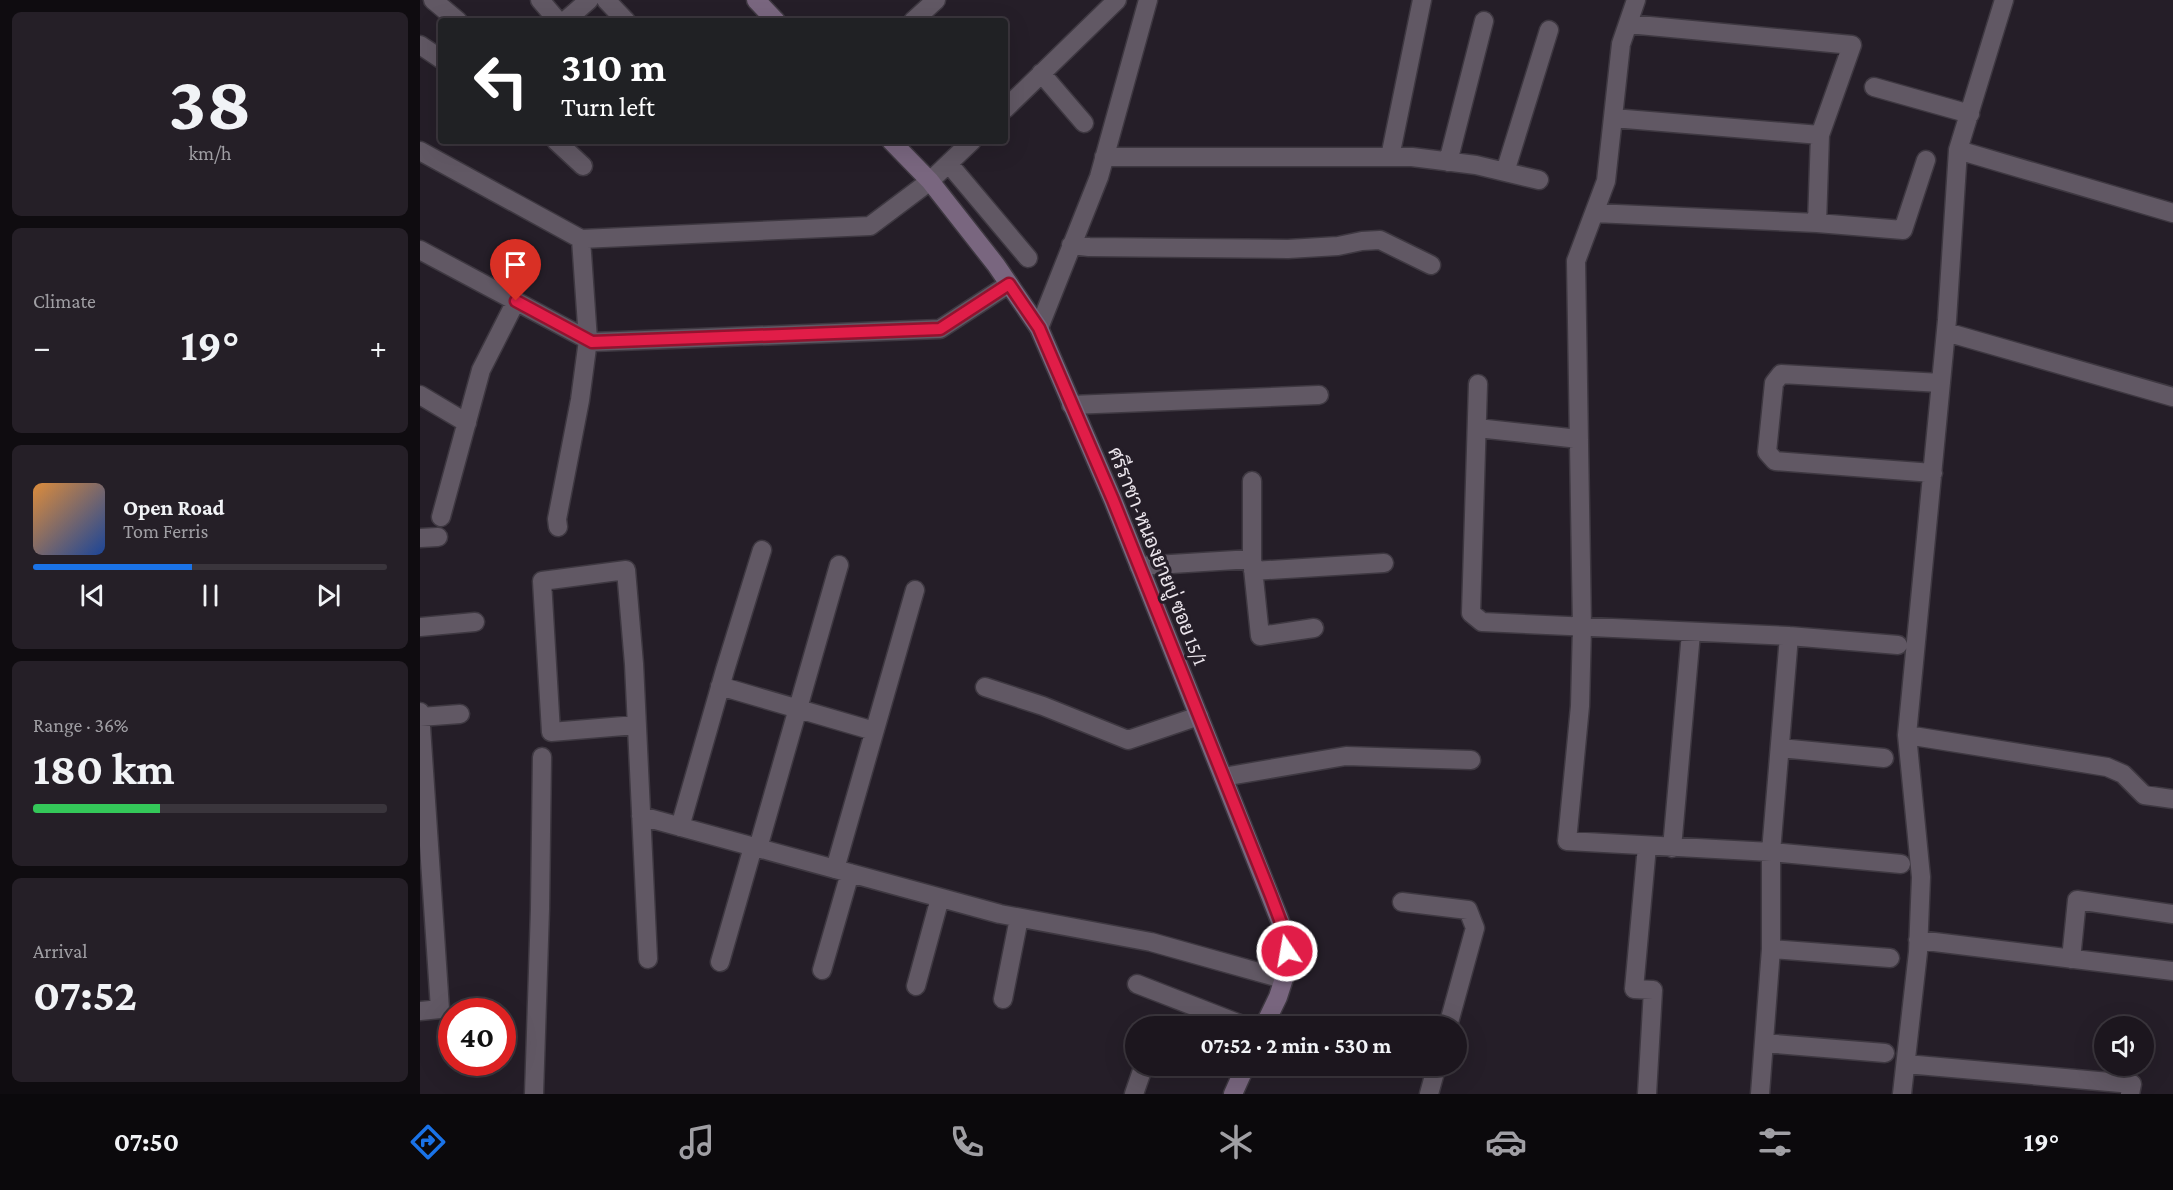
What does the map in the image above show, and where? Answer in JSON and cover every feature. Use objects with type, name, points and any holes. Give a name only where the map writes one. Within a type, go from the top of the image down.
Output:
[{"type":"street","points":[[433,0],[454,18]]},
{"type":"street","points":[[540,0],[555,18]]},
{"type":"street","points":[[568,18],[589,0]]},
{"type":"street","points":[[606,0],[623,18]]},
{"type":"street","points":[[756,0],[773,18]]},
{"type":"street","points":[[1008,105],[1117,0]]},
{"type":"street","points":[[1039,328],[1099,177],[1148,0]]},
{"type":"street","points":[[1390,157],[1422,0]]},
{"type":"street","points":[[1636,0],[1621,44],[1605,180],[1576,261],[1582,627],[1580,706],[1567,841],[1771,852],[1901,864]]},
{"type":"street","points":[[1902,1094],[1918,940],[1921,877],[1907,735],[1946,332],[1958,150],[2004,0]]},
{"type":"street","points":[[916,18],[929,2],[939,18]]},
{"type":"street","points":[[1448,162],[1484,21]]},
{"type":"street","points":[[1628,24],[1852,45],[1820,135],[1817,223]]},
{"type":"street","points":[[1504,172],[1549,30]]},
{"type":"street","points":[[420,45],[438,57]]},
{"type":"street","points":[[1041,74],[1084,123]]},
{"type":"street","points":[[1874,87],[1970,114]]},
{"type":"street","points":[[1613,118],[1820,135]]},
{"type":"street","points":[[559,144],[583,166]]},
{"type":"street","name":"ศรีราชา-หนองยายบู่ ซอย 15/1","points":[[894,144],[930,181],[1009,284],[1039,328],[1139,566],[1286,936],[1288,966],[1268,1016]]},
{"type":"street","points":[[420,150],[581,239],[870,226],[930,181],[969,144]]},
{"type":"street","points":[[1958,150],[2173,213]]},
{"type":"street","points":[[1104,157],[1412,157],[1476,165],[1539,180]]},
{"type":"street","points":[[1594,213],[1817,223],[1904,230],[1926,159]]},
{"type":"street","points":[[949,164],[1028,258]]},
{"type":"street","points":[[558,527],[556,519],[580,400],[588,340],[581,239]]},
{"type":"street","points":[[1071,245],[1288,249],[1338,246],[1380,240],[1431,265]]},
{"type":"street","points":[[420,250],[592,342],[940,329],[1009,284]]},
{"type":"street","points":[[441,517],[481,370],[516,301]]},
{"type":"street","points":[[1946,332],[2173,397]]},
{"type":"street","points":[[1933,473],[1775,461],[1767,452],[1774,383],[1781,374],[1941,383]]},
{"type":"street","points":[[1478,384],[1471,613],[1482,622],[1789,636],[1898,645]]},
{"type":"street","points":[[420,394],[467,423]]},
{"type":"street","points":[[1071,405],[1319,395]]},
{"type":"street","points":[[1477,428],[1579,439]]},
{"type":"street","points":[[1252,481],[1253,565],[1260,636],[1314,628]]},
{"type":"street","points":[[420,538],[438,537]]},
{"type":"street","points":[[680,827],[762,550]]},
{"type":"street","points":[[1139,566],[1384,563]]},
{"type":"street","points":[[720,962],[839,566]]},
{"type":"street","points":[[636,725],[551,732],[542,580],[563,569],[626,570],[636,725],[648,959]]},
{"type":"street","points":[[822,970],[874,731],[915,590]]},
{"type":"street","points":[[420,627],[475,622]]},
{"type":"street","points":[[1672,848],[1691,633]]},
{"type":"street","points":[[1760,1094],[1771,949],[1771,852],[1789,636]]},
{"type":"street","points":[[720,686],[874,731]]},
{"type":"street","points":[[985,687],[1043,706],[1128,740],[1199,716]]},
{"type":"street","points":[[420,1011],[440,1009],[420,715],[460,714]]},
{"type":"street","points":[[1907,735],[2107,767],[2123,774],[2144,795],[2173,799]]},
{"type":"street","points":[[1780,748],[1884,758]]},
{"type":"street","points":[[1223,777],[1346,756],[1472,760]]},
{"type":"street","points":[[534,1094],[542,757]]},
{"type":"street","points":[[641,816],[940,898],[1019,918],[1150,942],[1284,979]]},
{"type":"street","points":[[1647,846],[1634,989],[1653,990],[1647,1094]]},
{"type":"street","points":[[916,986],[940,898]]},
{"type":"street","points":[[2071,959],[2077,900],[2173,914]]},
{"type":"street","points":[[1402,902],[1468,910],[1475,928],[1451,1016]]},
{"type":"street","points":[[1003,999],[1019,918]]},
{"type":"street","points":[[1918,940],[2173,971]]},
{"type":"street","points":[[1771,949],[1890,958]]},
{"type":"street","points":[[1137,984],[1219,1016]]},
{"type":"street","points":[[1764,1043],[1885,1053]]},
{"type":"street","points":[[1906,1064],[2132,1084],[2130,1094]]},
{"type":"street","points":[[1134,1094],[1140,1076]]},
{"type":"street","points":[[1233,1094],[1241,1076]]},
{"type":"street","points":[[1429,1094],[1434,1076]]},
{"type":"route","points":[[516,301],[592,342],[940,329],[1009,284],[1039,328],[1113,500],[1271,896],[1286,936],[1287,951]]}]
